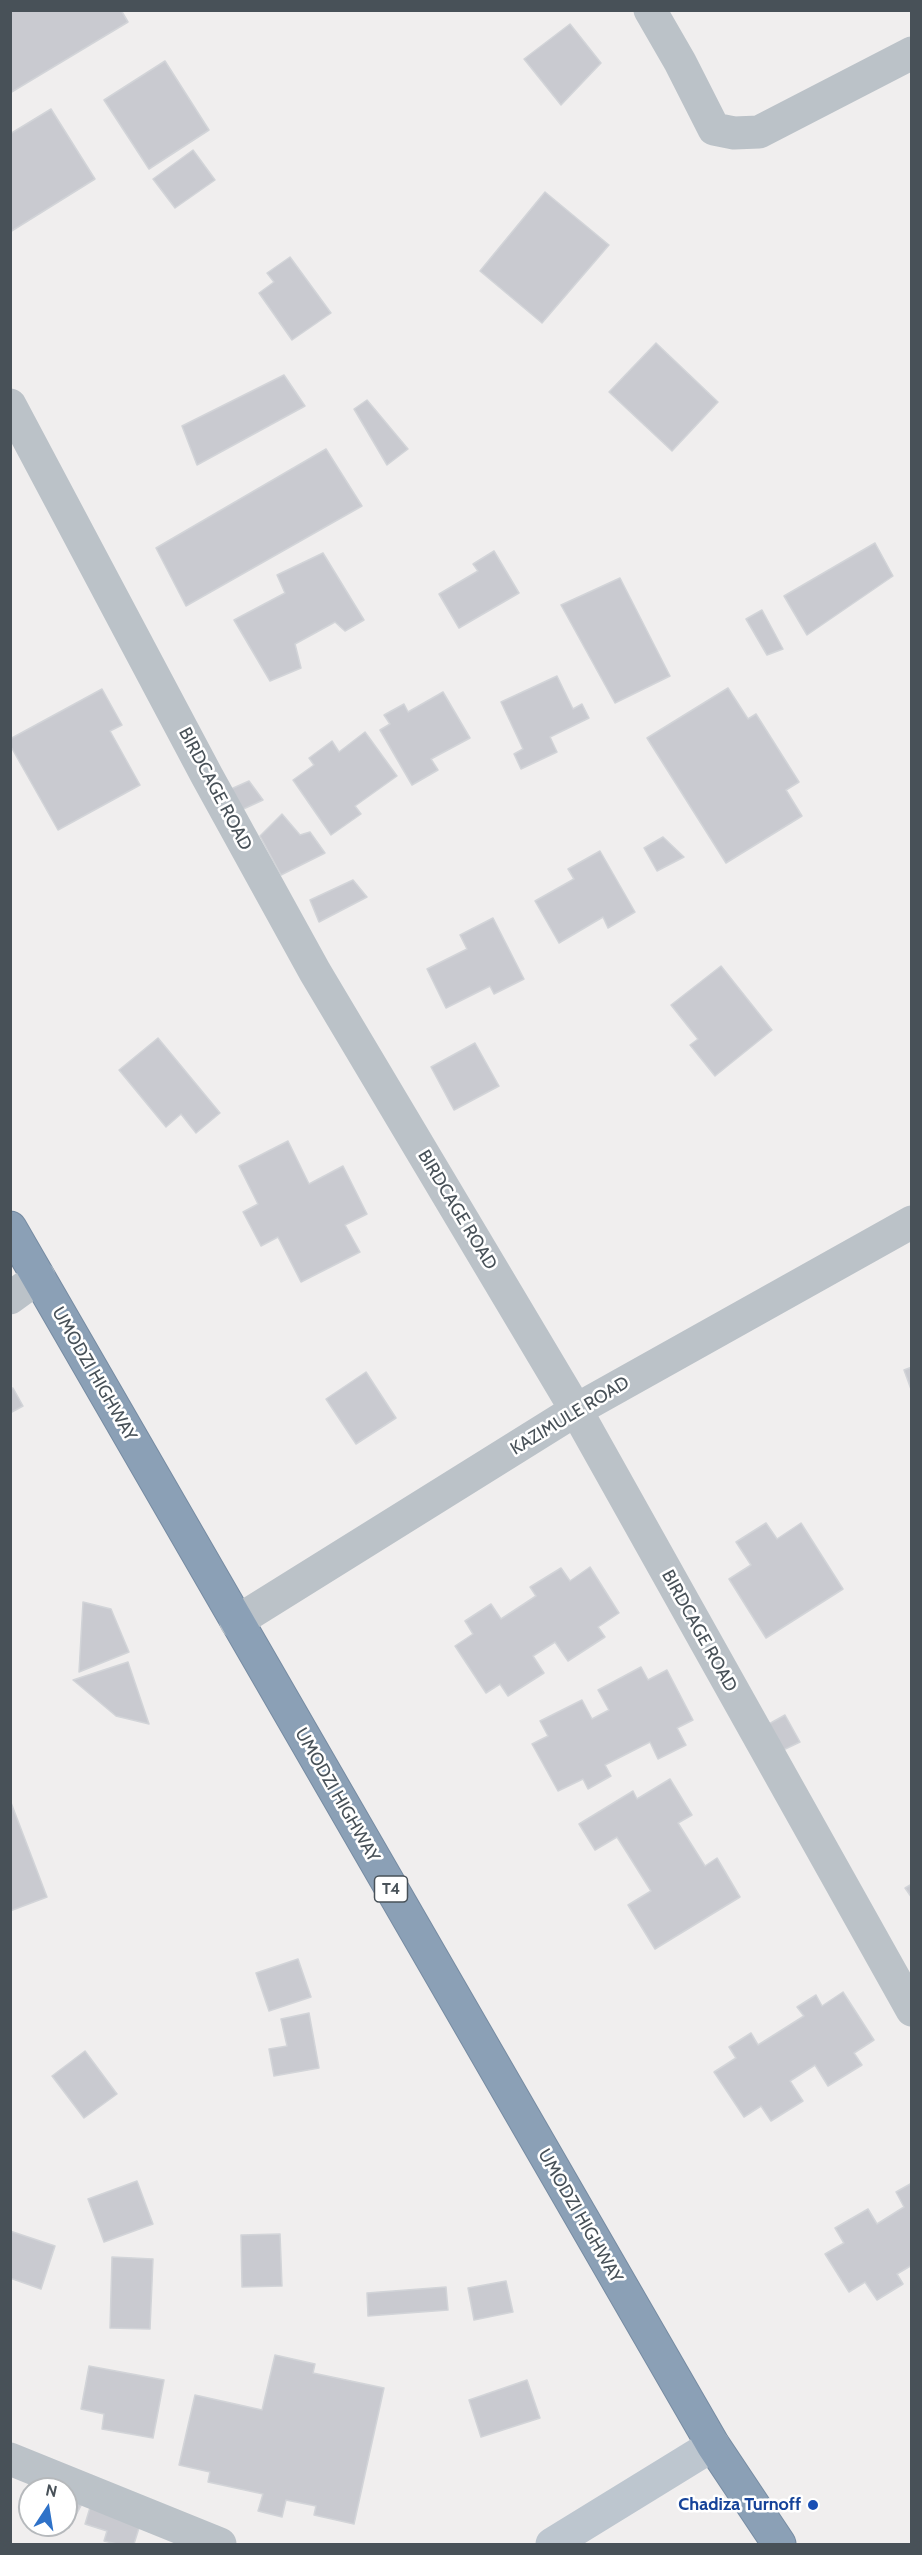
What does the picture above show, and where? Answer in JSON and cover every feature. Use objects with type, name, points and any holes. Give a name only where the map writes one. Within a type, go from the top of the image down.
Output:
[{"type":"highway","name":"UMODZI HIGHWAY","points":[[10,1228],[713,2445],[779,2544]]},
{"type":"main road","points":[[552,2544],[713,2445]]},
{"type":"street","points":[[650,10],[714,129],[734,133],[759,132],[912,53]]},
{"type":"street","name":"BIRDCAGE ROAD","points":[[10,405],[207,776],[315,972],[576,1410],[912,2010]]},
{"type":"street","name":"KAZIMULE ROAD","points":[[236,1622],[576,1410],[912,1222]]},
{"type":"street","points":[[10,1298],[39,1277]]},
{"type":"street","points":[[10,2460],[220,2544]]},
{"type":"building","points":[[10,10],[121,10],[128,22],[10,93]]},
{"type":"building","points":[[570,24],[601,63],[561,105],[524,59]]},
{"type":"building","points":[[165,61],[209,130],[149,169],[104,100]]},
{"type":"building","points":[[51,109],[95,179],[10,232],[10,134]]},
{"type":"building","points":[[193,150],[215,180],[175,208],[153,179]]},
{"type":"building","points":[[545,192],[609,245],[542,323],[480,271]]},
{"type":"building","points":[[290,257],[331,313],[292,340],[259,293],[274,282],[267,273]]},
{"type":"building","points":[[656,343],[718,402],[672,451],[609,392]]},
{"type":"building","points":[[284,375],[305,406],[197,465],[182,426]]},
{"type":"building","points":[[367,400],[408,449],[387,465],[354,409]]},
{"type":"building","points":[[326,449],[362,506],[186,606],[156,548]]},
{"type":"building","points":[[875,543],[893,576],[807,635],[784,596]]},
{"type":"building","points":[[494,551],[519,593],[459,628],[439,594],[478,571],[473,564]]},
{"type":"building","points":[[323,553],[364,620],[345,631],[335,622],[295,644],[301,668],[270,681],[234,620],[285,593],[277,575]]},
{"type":"building","points":[[620,578],[670,676],[615,703],[561,605]]},
{"type":"building","points":[[762,610],[783,649],[767,655],[746,619]]},
{"type":"building","points":[[557,676],[573,709],[582,704],[589,718],[550,737],[557,752],[521,769],[514,754],[523,749],[501,702]]},
{"type":"building","points":[[728,688],[748,719],[756,714],[799,782],[786,790],[802,816],[726,863],[647,738]]},
{"type":"building","points":[[102,689],[122,725],[110,731],[140,785],[58,830],[10,745],[10,739]]},
{"type":"building","points":[[443,692],[470,738],[431,759],[438,770],[412,785],[380,730],[390,724],[384,715],[404,704],[408,712]]},
{"type":"building","points":[[365,732],[397,776],[355,806],[361,814],[331,835],[293,780],[314,765],[309,758],[332,741],[339,752]]},
{"type":"building","points":[[249,781],[263,800],[239,811],[231,789]]},
{"type":"building","points":[[282,814],[300,835],[310,832],[325,853],[281,875],[260,836]]},
{"type":"building","points":[[663,837],[684,857],[657,871],[644,848]]},
{"type":"building","points":[[600,851],[635,912],[608,928],[603,917],[559,943],[535,901],[574,879],[568,869]]},
{"type":"building","points":[[353,880],[367,897],[319,922],[310,900]]},
{"type":"building","points":[[493,918],[524,979],[494,994],[490,986],[446,1008],[427,969],[467,949],[460,935]]},
{"type":"building","points":[[721,966],[772,1030],[715,1076],[690,1045],[698,1039],[671,1005]]},
{"type":"building","points":[[158,1038],[220,1113],[196,1133],[181,1114],[166,1127],[119,1070]]},
{"type":"building","points":[[475,1043],[499,1086],[454,1110],[431,1067]]},
{"type":"building","points":[[288,1141],[309,1184],[343,1166],[367,1214],[345,1225],[360,1252],[301,1282],[278,1237],[261,1246],[243,1212],[258,1204],[239,1166]]},
{"type":"building","points":[[912,1367],[912,1392],[904,1370]]},
{"type":"building","points":[[366,1372],[396,1418],[356,1444],[326,1399]]},
{"type":"building","points":[[13,1388],[23,1406],[10,1413],[10,1389]]},
{"type":"building","points":[[766,1523],[777,1539],[801,1523],[843,1589],[766,1638],[729,1579],[751,1565],[736,1542]]},
{"type":"building","points":[[590,1567],[619,1613],[598,1627],[605,1637],[568,1661],[555,1642],[533,1656],[544,1673],[508,1696],[500,1684],[486,1693],[455,1646],[473,1634],[465,1621],[491,1604],[501,1619],[536,1596],[530,1587],[561,1568],[570,1581]]},
{"type":"building","points":[[83,1602],[111,1609],[129,1652],[79,1672]]},
{"type":"building","points":[[128,1662],[149,1724],[116,1716],[73,1680]]},
{"type":"building","points":[[641,1667],[648,1680],[667,1670],[693,1720],[677,1728],[686,1745],[658,1759],[650,1742],[605,1765],[611,1776],[588,1789],[583,1779],[558,1791],[532,1744],[548,1736],[540,1721],[582,1700],[592,1719],[609,1710],[598,1690]]},
{"type":"building","points":[[785,1715],[800,1742],[781,1751],[767,1725]]},
{"type":"building","points":[[670,1779],[692,1815],[678,1823],[705,1866],[717,1858],[740,1897],[655,1949],[628,1905],[651,1891],[617,1837],[595,1850],[579,1824],[633,1791],[637,1799]]},
{"type":"building","points":[[10,1800],[47,1897],[10,1911]]},
{"type":"building","points":[[912,1884],[912,1898],[905,1888]]},
{"type":"building","points":[[298,1959],[311,1997],[269,2011],[256,1973]]},
{"type":"building","points":[[843,1992],[874,2040],[854,2053],[862,2065],[828,2086],[815,2065],[790,2081],[803,2101],[771,2121],[761,2106],[744,2117],[714,2072],[736,2058],[729,2047],[751,2033],[758,2045],[804,2016],[797,2007],[816,1995],[822,2006]]},
{"type":"building","points":[[309,2013],[319,2068],[274,2076],[269,2049],[287,2046],[281,2019]]},
{"type":"building","points":[[85,2051],[117,2094],[84,2118],[52,2076]]},
{"type":"building","points":[[137,2181],[153,2224],[104,2242],[88,2199]]},
{"type":"building","points":[[912,2183],[912,2265],[897,2274],[903,2284],[877,2300],[865,2282],[849,2292],[825,2254],[844,2243],[835,2228],[868,2209],[877,2224],[904,2207],[896,2192]]},
{"type":"building","points":[[10,2231],[55,2246],[41,2289],[10,2278]]},
{"type":"building","points":[[280,2234],[282,2286],[242,2287],[241,2235]]},
{"type":"building","points":[[112,2257],[153,2259],[150,2329],[110,2328]]},
{"type":"building","points":[[506,2281],[513,2312],[474,2320],[468,2288]]},
{"type":"building","points":[[446,2287],[448,2310],[368,2316],[367,2293]]},
{"type":"building","points":[[275,2355],[315,2364],[313,2373],[384,2388],[354,2524],[314,2515],[316,2506],[286,2500],[282,2517],[258,2511],[263,2494],[208,2482],[210,2472],[179,2465],[195,2395],[262,2410]]},
{"type":"building","points":[[89,2366],[164,2380],[153,2438],[102,2429],[104,2414],[81,2409]]},
{"type":"building","points":[[527,2380],[540,2418],[481,2437],[469,2400]]},
{"type":"building","points":[[78,2500],[83,2502],[78,2511]]},
{"type":"building","points":[[92,2501],[143,2515],[134,2544],[104,2541],[107,2531],[85,2524]]},
{"type":"place","name":"Chadiza Turnoff","points":[[813,2505]]}]
